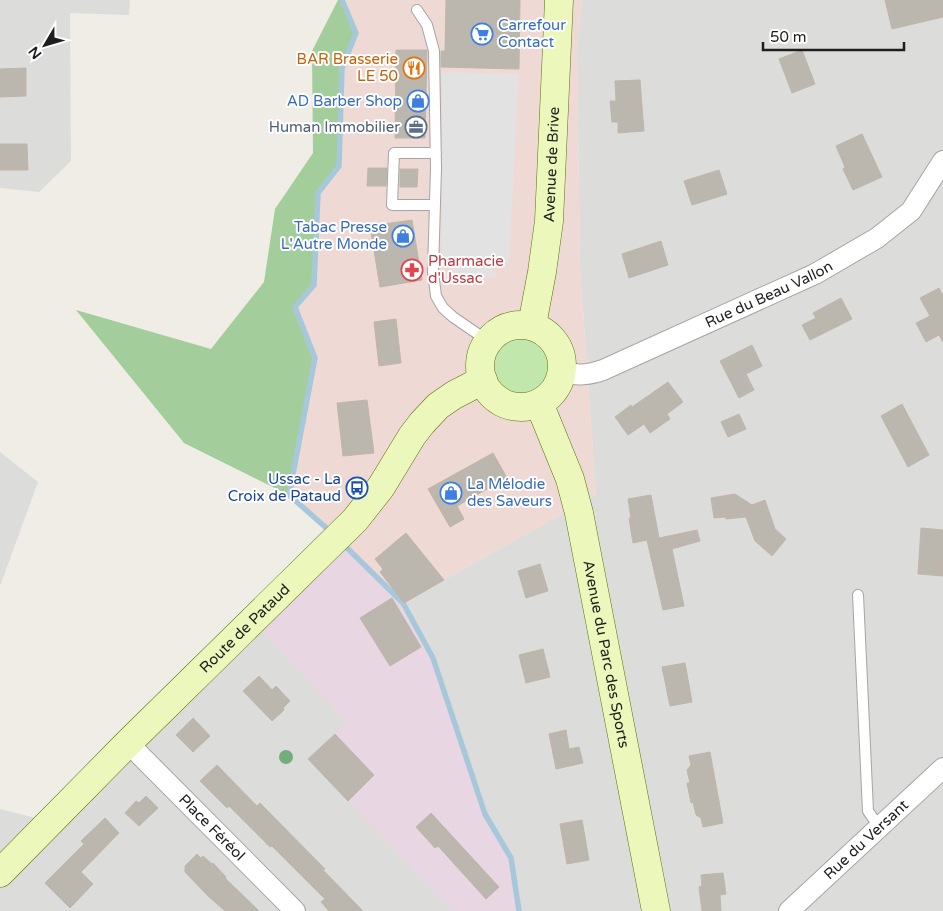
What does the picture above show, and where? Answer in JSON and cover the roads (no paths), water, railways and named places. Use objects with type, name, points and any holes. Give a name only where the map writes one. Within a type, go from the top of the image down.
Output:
[{"type":"street","name":"Avenue de Brive","points":[[532,325],[549,221],[559,0]]},
{"type":"street","name":"Rue du Beau Vallon","points":[[562,372],[576,376],[589,375],[603,370],[815,274],[877,238],[911,210],[943,161]]},
{"type":"street","points":[[516,324],[532,325],[542,329],[556,343],[562,357],[562,372],[558,385],[550,396],[539,403],[526,407],[512,406],[500,401],[490,392],[482,380],[480,364],[488,341],[500,330],[516,324]]},
{"type":"street","name":"Route de Pataud","points":[[0,873],[369,504],[412,436],[438,406],[482,380]]},
{"type":"street","name":"Avenue du Parc des Sports","points":[[539,403],[570,479],[579,514],[656,911]]},
{"type":"street","name":"Place Féréol","points":[[128,743],[295,911]]},
{"type":"street","name":"Rue du Versant","points":[[789,911],[943,768]]},
{"type":"lane","points":[[417,10],[427,25],[434,51],[436,153],[433,272],[436,296],[443,308],[453,317],[488,341]]},
{"type":"lane","points":[[435,205],[392,205],[394,153],[436,153]]},
{"type":"lane","points":[[858,594],[868,811],[879,827]]},
{"type":"waterway","points":[[332,533],[289,495],[315,358],[295,307],[314,285],[318,193],[339,166],[342,68],[356,33],[342,0]]},
{"type":"waterway","points":[[342,543],[403,603],[433,658],[485,814],[511,858],[519,911]]},
{"type":"place","name":"Carrefour Contact","points":[[482,34]]},
{"type":"place","name":"BAR Brasserie LE 50","points":[[414,68]]},
{"type":"place","name":"AD Barber Shop","points":[[418,101]]},
{"type":"place","name":"Human Immobilier","points":[[416,127]]},
{"type":"place","name":"Tabac Presse L'Autre Monde","points":[[403,236]]},
{"type":"place","name":"Pharmacie d'Ussac","points":[[412,270]]},
{"type":"place","name":"Ussac - La Croix de Pataud","points":[[357,488]]},
{"type":"place","name":"La Mélodie des Saveurs","points":[[451,493]]}]
